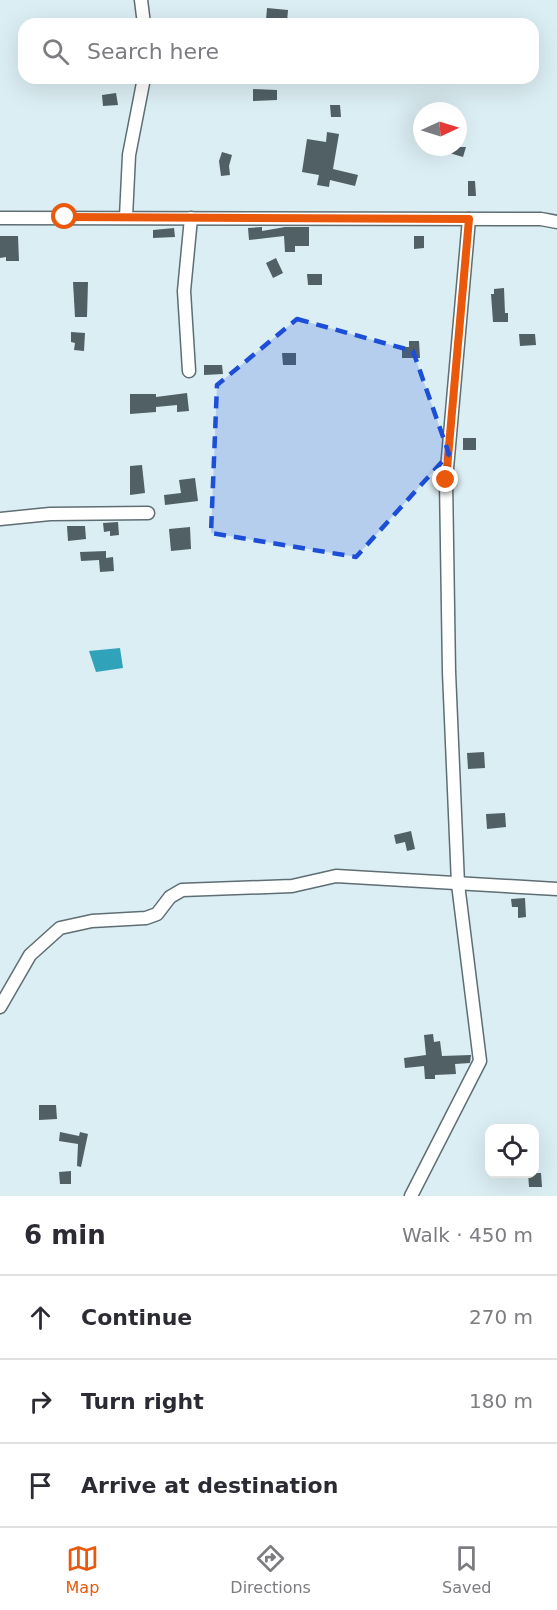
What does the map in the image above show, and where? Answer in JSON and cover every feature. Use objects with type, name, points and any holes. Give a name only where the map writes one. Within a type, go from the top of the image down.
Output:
[{"type":"street","points":[[141,0],[143,18]]},
{"type":"street","points":[[126,217],[129,155],[143,84]]},
{"type":"street","points":[[0,218],[541,219],[557,222]]},
{"type":"street","points":[[189,371],[184,291],[191,218]]},
{"type":"street","points":[[411,1196],[480,1061],[458,884],[449,672],[446,480],[469,219]]},
{"type":"street","points":[[0,519],[50,514],[148,513]]},
{"type":"street","points":[[0,1007],[30,956],[60,928],[92,921],[146,918],[157,914],[170,897],[182,890],[292,886],[336,876],[557,889]]},
{"type":"highlighted area","points":[[297,319],[413,351],[449,454],[356,557],[211,533],[217,385]]},
{"type":"water","points":[[120,648],[123,668],[96,672],[89,651]]},
{"type":"building","points":[[267,8],[288,10],[287,18],[266,18]]},
{"type":"building","points":[[253,89],[277,90],[277,100],[253,101]]},
{"type":"building","points":[[116,93],[118,105],[103,106],[102,95]]},
{"type":"building","points":[[330,105],[340,105],[341,117],[331,117]]},
{"type":"building","points":[[327,132],[339,134],[333,169],[358,175],[355,186],[330,180],[329,187],[317,185],[319,175],[302,172],[307,139],[326,142]]},
{"type":"building","points":[[222,152],[232,155],[229,166],[230,175],[221,176],[219,161]]},
{"type":"building","points":[[468,181],[475,181],[476,196],[468,196]]},
{"type":"building","points":[[262,227],[262,231],[285,227],[309,227],[309,246],[295,246],[295,252],[285,252],[284,236],[249,240],[248,228]]},
{"type":"building","points":[[174,228],[175,237],[153,238],[153,230]]},
{"type":"building","points":[[0,236],[18,236],[19,261],[6,261],[6,257],[0,258]]},
{"type":"building","points":[[414,236],[424,236],[424,248],[414,249]]},
{"type":"building","points":[[276,258],[283,273],[273,278],[266,263]]},
{"type":"building","points":[[307,274],[322,274],[322,285],[308,285]]},
{"type":"building","points":[[73,282],[88,282],[87,317],[75,317]]},
{"type":"building","points":[[504,288],[505,313],[508,313],[508,322],[493,322],[491,294],[494,294],[494,289]]},
{"type":"building","points":[[71,332],[85,333],[84,351],[74,350],[75,343],[71,342]]},
{"type":"building","points":[[519,334],[535,334],[536,345],[520,346]]},
{"type":"building","points":[[409,341],[419,341],[420,358],[402,358],[402,347],[409,347]]},
{"type":"building","points":[[282,353],[296,353],[296,365],[283,365]]},
{"type":"building","points":[[204,365],[222,365],[223,374],[204,375]]},
{"type":"building","points":[[187,393],[189,411],[177,412],[177,405],[156,407],[156,412],[130,414],[130,394],[156,394],[156,397]]},
{"type":"building","points":[[463,438],[476,438],[476,450],[463,450]]},
{"type":"building","points":[[142,465],[145,493],[130,495],[130,466]]},
{"type":"building","points":[[195,478],[198,501],[165,505],[164,495],[181,493],[179,480]]},
{"type":"building","points":[[118,522],[119,535],[110,536],[110,531],[104,532],[103,523]]},
{"type":"building","points":[[67,526],[85,526],[86,539],[68,541]]},
{"type":"building","points":[[190,527],[191,549],[171,551],[169,529]]},
{"type":"building","points":[[106,551],[106,558],[113,557],[114,571],[100,572],[99,560],[81,561],[80,552]]},
{"type":"building","points":[[484,752],[485,768],[468,769],[467,753]]},
{"type":"building","points":[[505,813],[506,827],[487,829],[486,814]]},
{"type":"building","points":[[411,831],[415,849],[407,851],[405,842],[396,844],[394,835]]},
{"type":"building","points":[[525,898],[526,917],[518,918],[518,907],[512,907],[511,899]]},
{"type":"building","points":[[433,1034],[434,1042],[440,1041],[442,1056],[471,1055],[470,1063],[455,1064],[456,1074],[435,1075],[435,1079],[425,1079],[424,1066],[405,1068],[404,1058],[426,1055],[424,1035]]},
{"type":"building","points":[[39,1105],[56,1105],[57,1119],[39,1120]]},
{"type":"building","points":[[60,1132],[79,1136],[80,1132],[88,1134],[81,1167],[77,1166],[78,1144],[59,1141]]},
{"type":"building","points":[[71,1171],[71,1184],[60,1184],[59,1172]]},
{"type":"building","points":[[539,1173],[541,1173],[542,1187],[529,1187],[528,1178],[539,1178]]},
{"type":"route","points":[[65,217],[469,219],[446,480]]}]
